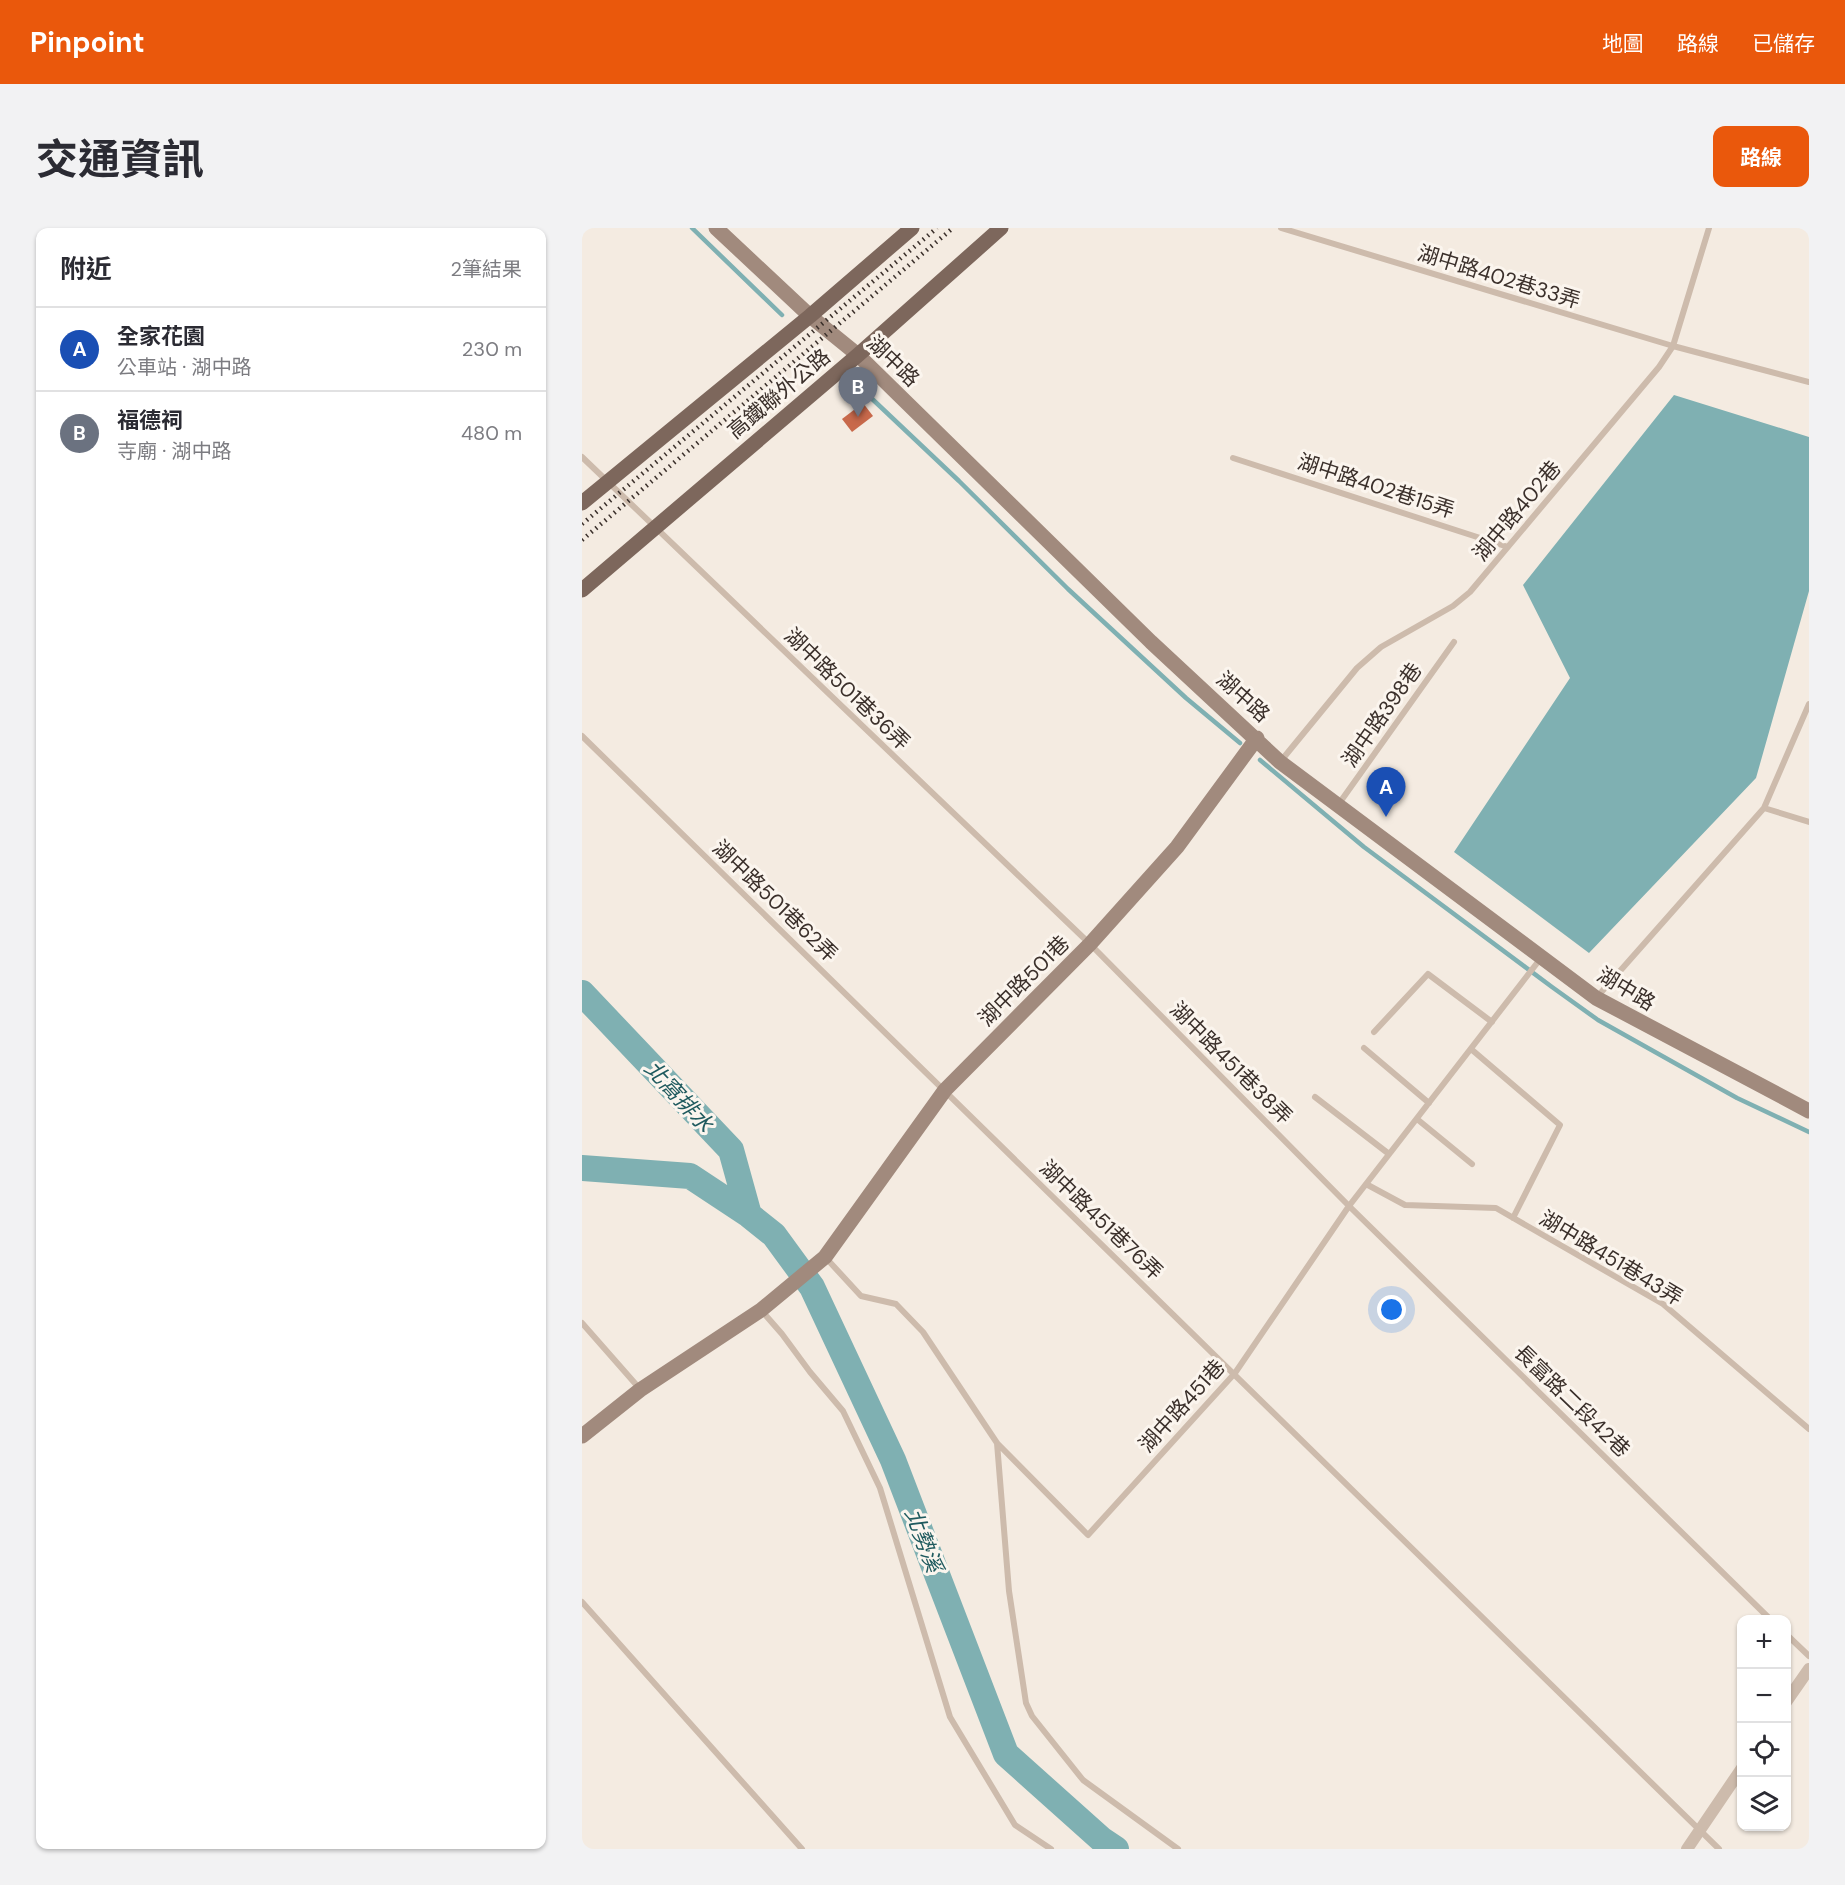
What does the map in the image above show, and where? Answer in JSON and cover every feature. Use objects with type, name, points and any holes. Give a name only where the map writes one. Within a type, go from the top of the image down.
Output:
[{"type":"main road","name":"高鐵聯外公路","points":[[582,503],[810,316],[912,228]]},
{"type":"main road","name":"高鐵聯外公路","points":[[582,590],[858,355],[1002,228]]},
{"type":"street","name":"湖中路","points":[[716,228],[810,316],[858,355],[1151,642],[1257,738],[1280,762],[1596,998],[1809,1111]]},
{"type":"street","name":"湖中路501巷","points":[[582,1436],[640,1390],[761,1310],[825,1257],[945,1090],[1090,944],[1177,847],[1257,738]]},
{"type":"street","points":[[1791,1695],[1809,1669]]},
{"type":"street","points":[[1687,1849],[1737,1775]]},
{"type":"lane","name":"湖中路402巷33弄","points":[[1281,228],[1673,346],[1809,382]]},
{"type":"lane","name":"湖中路402巷","points":[[1280,762],[1357,668],[1381,647],[1453,606],[1470,592],[1659,367],[1673,346],[1709,228]]},
{"type":"lane","name":"湖中路501巷36弄","points":[[582,458],[1090,944]]},
{"type":"lane","name":"湖中路402巷15弄","points":[[1233,458],[1508,547]]},
{"type":"lane","name":"湖中路398巷","points":[[1338,806],[1454,642]]},
{"type":"lane","points":[[1596,998],[1764,808],[1809,704]]},
{"type":"lane","name":"湖中路501巷62弄","points":[[582,736],[945,1090]]},
{"type":"lane","points":[[1764,808],[1809,822]]},
{"type":"lane","name":"湖中路451巷38弄","points":[[1090,944],[1349,1206]]},
{"type":"lane","name":"湖中路451巷","points":[[825,1257],[861,1296],[896,1304],[923,1332],[997,1443],[1088,1534],[1234,1373],[1349,1206],[1542,957]]},
{"type":"lane","points":[[1374,1032],[1428,974],[1492,1022]]},
{"type":"lane","points":[[1364,1048],[1429,1103]]},
{"type":"lane","points":[[1471,1049],[1560,1125],[1513,1218]]},
{"type":"lane","name":"湖中路451巷76弄","points":[[945,1090],[1719,1849]]},
{"type":"lane","name":"湖中路451巷38弄","points":[[1315,1097],[1389,1154]]},
{"type":"lane","points":[[1417,1119],[1472,1164]]},
{"type":"lane","name":"湖中路451巷43弄","points":[[1366,1184],[1405,1205],[1496,1208],[1663,1304],[1809,1429]]},
{"type":"lane","name":"長富路二段42巷","points":[[1349,1206],[1767,1615]]},
{"type":"lane","points":[[761,1310],[843,1411],[871,1468],[880,1488],[950,1717],[1015,1825],[1051,1849]]},
{"type":"lane","points":[[582,1323],[640,1390]]},
{"type":"lane","points":[[997,1443],[1009,1591],[1026,1703],[1032,1716],[1083,1780],[1178,1849]]},
{"type":"lane","points":[[582,1602],[802,1849]]},
{"type":"lane","points":[[1791,1639],[1809,1656]]},
{"type":"water","points":[[1674,395],[1809,437],[1809,591],[1756,778],[1589,953],[1454,852],[1570,678],[1523,585]]},
{"type":"building","points":[[863,403],[873,416],[852,432],[842,419]]},
{"type":"waterway","points":[[692,228],[782,315]]},
{"type":"waterway","points":[[850,378],[1068,589],[1186,698],[1240,743]]},
{"type":"waterway","points":[[1260,760],[1364,847],[1598,1020],[1737,1098],[1809,1132]]},
{"type":"waterway","name":"北窩排水","points":[[582,993],[731,1150],[749,1215]]},
{"type":"waterway","name":"北勢溪","points":[[582,1168],[690,1176],[749,1215],[774,1235],[812,1287],[893,1460],[1006,1754],[1101,1839],[1116,1849]]},
{"type":"railway","points":[[582,524],[937,228]]},
{"type":"railway","points":[[582,540],[953,228]]},
{"type":"place","name":"福德祠","points":[[858,417]]},
{"type":"place","name":"全家花園","points":[[1386,817]]}]
